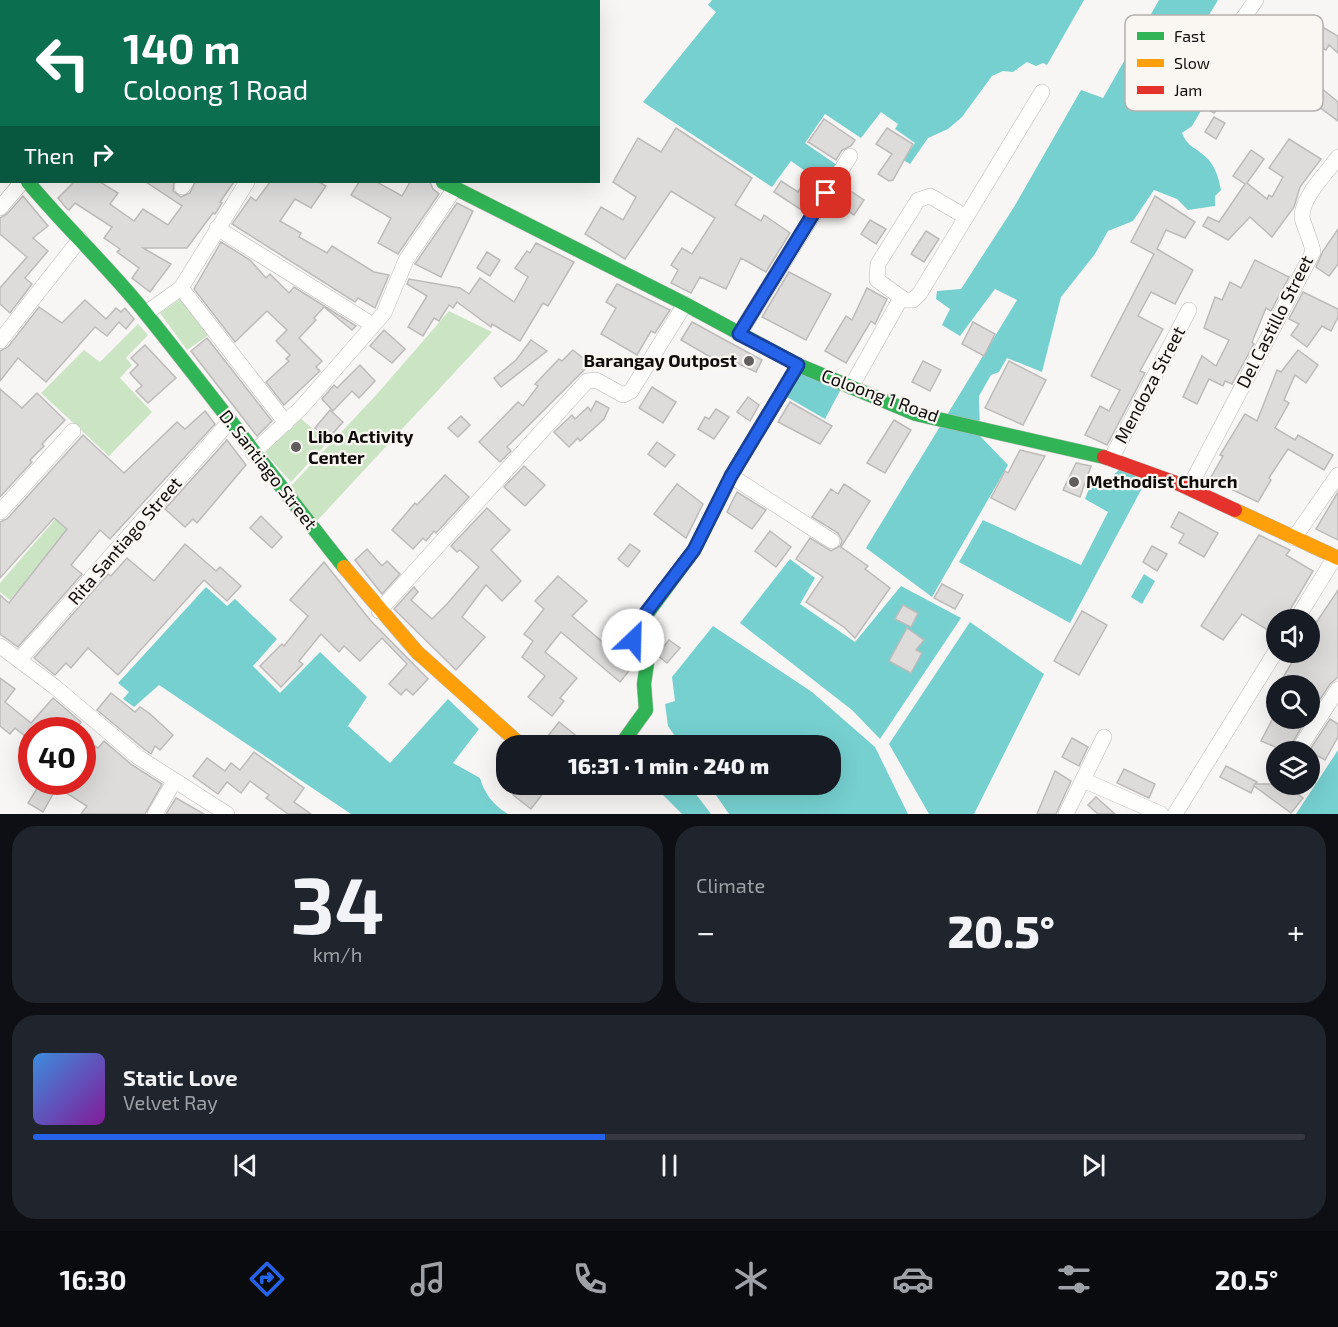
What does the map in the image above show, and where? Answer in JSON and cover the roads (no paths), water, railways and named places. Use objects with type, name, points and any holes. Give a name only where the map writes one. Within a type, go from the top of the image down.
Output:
[{"type":"street","points":[[1245,15],[1256,0]]},
{"type":"street","points":[[966,217],[930,196],[924,197],[914,205],[875,270],[880,284],[909,301],[917,297],[966,217],[1042,92]]},
{"type":"street","points":[[739,334],[850,156]]},
{"type":"street","name":"Del Castillo Street","points":[[1189,488],[1313,252],[1311,235],[1302,219],[1304,205],[1338,157]]},
{"type":"street","points":[[0,208],[21,183]]},
{"type":"street","name":"D. Santiago Street","points":[[29,183],[62,223],[80,239],[146,313],[253,453],[379,611],[417,652],[510,735]]},
{"type":"street","points":[[146,313],[181,288],[246,183]]},
{"type":"street","points":[[253,453],[286,423],[384,313],[406,260],[449,185]]},
{"type":"street","name":"Coloong 1 Road","points":[[449,185],[684,304],[798,365],[916,414],[1111,459],[1189,488],[1337,558]]},
{"type":"street","points":[[217,228],[373,325]]},
{"type":"street","points":[[0,340],[80,239]]},
{"type":"street","points":[[181,288],[286,423]]},
{"type":"street","points":[[851,387],[901,298]]},
{"type":"street","points":[[379,611],[587,381],[596,380],[623,395],[631,392],[684,304]]},
{"type":"street","name":"Mendoza Street","points":[[1111,459],[1190,310]]},
{"type":"street","points":[[628,735],[646,710],[644,684],[646,663],[632,634],[694,550],[731,476],[798,365]]},
{"type":"street","name":"Rita Santiago Street","points":[[19,660],[230,421]]},
{"type":"street","points":[[0,512],[74,431]]},
{"type":"street","points":[[1294,538],[1338,475]]},
{"type":"street","points":[[731,476],[832,541]]},
{"type":"street","points":[[1303,609],[1337,558]]},
{"type":"street","points":[[0,646],[138,757],[227,814]]},
{"type":"street","points":[[1174,814],[1268,663]]},
{"type":"street","points":[[1304,741],[1338,689]]},
{"type":"street","points":[[1066,814],[1104,737]]},
{"type":"street","points":[[1083,780],[1161,814]]},
{"type":"street","points":[[155,814],[174,782]]},
{"type":"water","points":[[712,0],[1084,0],[1047,65],[1043,63],[1036,66],[1027,62],[1013,72],[1003,71],[992,76],[962,117],[948,129],[928,138],[910,164],[903,160],[915,143],[895,129],[898,124],[881,112],[861,138],[825,114],[805,143],[837,165],[825,185],[791,161],[772,187],[643,102],[716,12],[708,5]]},
{"type":"water","points":[[1159,0],[1218,0],[1209,15],[1150,15]]},
{"type":"water","points":[[1125,60],[1125,111],[1201,111],[1192,126],[1182,133],[1188,143],[1209,160],[1215,169],[1221,190],[1215,196],[1215,206],[1188,210],[1177,199],[1154,190],[1133,221],[1108,231],[1095,254],[1061,297],[1042,372],[1007,358],[999,372],[991,375],[979,396],[980,436],[1008,465],[932,597],[866,548],[1017,300],[995,289],[960,336],[942,325],[950,309],[936,299],[937,291],[961,289],[1014,207],[1081,90],[1103,98]]},
{"type":"water","points":[[797,370],[841,389],[825,419],[787,397]]},
{"type":"water","points":[[1122,467],[1148,477],[1070,623],[959,562],[983,520],[1081,565],[1108,512],[1085,499],[1092,481],[1106,482]]},
{"type":"water","points":[[790,559],[815,578],[800,604],[855,642],[901,586],[961,618],[880,739],[852,710],[740,623]]},
{"type":"water","points":[[1144,574],[1155,581],[1142,604],[1131,597]]},
{"type":"water","points":[[206,587],[227,606],[235,599],[277,639],[253,666],[280,693],[320,652],[367,697],[348,726],[390,763],[448,699],[479,729],[453,763],[480,778],[490,799],[508,814],[351,814],[159,685],[134,707],[123,699],[129,692],[118,683]]},
{"type":"water","points":[[970,622],[1044,674],[974,814],[929,814],[889,744]]},
{"type":"water","points":[[713,626],[812,692],[875,747],[908,814],[729,814],[716,795],[841,795],[841,735],[674,735],[668,726],[665,704],[675,701],[672,677]]},
{"type":"water","points":[[1338,750],[1338,814],[1296,814],[1308,795],[1320,795],[1320,777]]},
{"type":"water","points":[[663,795],[697,795],[711,814],[682,814]]},
{"type":"place","name":"Barangay Outpost","points":[[749,361]]},
{"type":"place","name":"Libo Activity Center","points":[[296,447]]},
{"type":"place","name":"Methodist Church","points":[[1074,482]]}]
